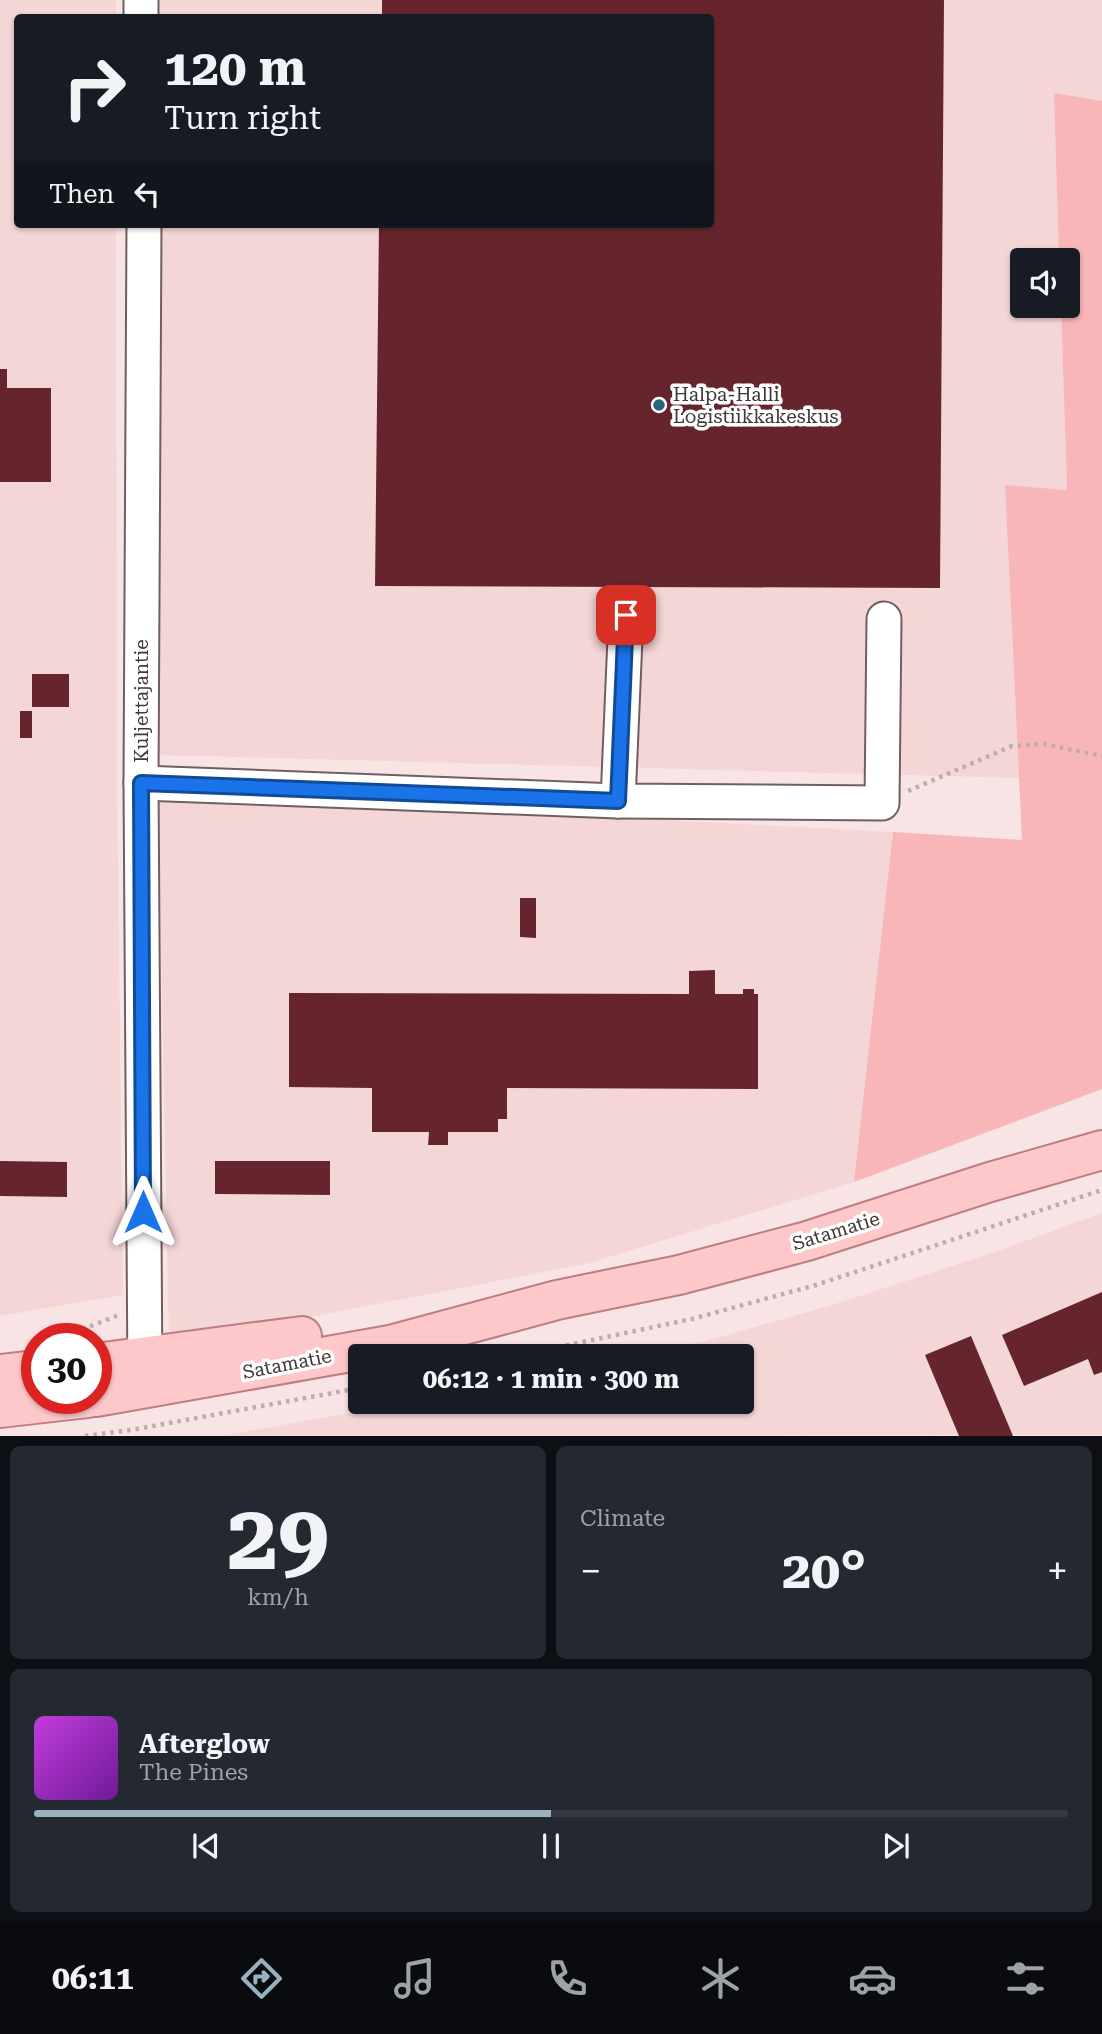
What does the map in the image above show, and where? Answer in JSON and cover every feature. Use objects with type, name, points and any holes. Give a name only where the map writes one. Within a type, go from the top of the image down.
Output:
[{"type":"main road","name":"Satamatie","points":[[990,1181],[1102,1130]]},
{"type":"main road","name":"Satamatie","points":[[112,1366],[145,1373],[390,1345],[557,1300],[679,1275],[807,1241],[990,1181],[1102,1150]]},
{"type":"main road","points":[[0,1374],[21,1372]]},
{"type":"main road","name":"Satamatie","points":[[112,1389],[145,1373]]},
{"type":"main road","points":[[0,1408],[21,1406]]},
{"type":"street","name":"Kuljettajantie","points":[[144,228],[141,783],[145,1373]]},
{"type":"street","points":[[618,801],[626,615]]},
{"type":"street","points":[[141,783],[618,801],[882,803],[884,618]]},
{"type":"path","points":[[882,803],[1012,746],[1044,744],[1102,756]]},
{"type":"path","points":[[573,1344],[692,1319],[816,1285],[1102,1190]]},
{"type":"path","points":[[94,1323],[143,1309]]},
{"type":"path","points":[[85,1436],[131,1433],[348,1390]]},
{"type":"shaded area","points":[[0,0],[116,0],[116,14],[14,14],[14,228],[116,228],[117,773],[123,1295],[0,1316]]},
{"type":"shaded area","points":[[160,0],[1102,0],[1102,101],[1054,94],[1059,248],[1010,248],[1010,318],[1061,318],[1067,490],[1005,486],[1019,778],[159,755],[156,645],[158,228],[714,228],[714,14],[159,14]]},
{"type":"shaded area","points":[[1054,93],[1102,101],[1102,1089],[854,1182],[893,832],[1022,840],[1005,485],[1067,490],[1061,318],[1080,318],[1080,248],[1059,248]]},
{"type":"shaded area","points":[[158,793],[893,832],[854,1182],[590,1263],[169,1344]]},
{"type":"shaded area","points":[[1102,1213],[1102,1435],[221,1436],[348,1413],[754,1414],[754,1344],[692,1344],[832,1305],[989,1254]]},
{"type":"building","name":"Halpa-Halli Logistiikkakeskus","points":[[382,0],[944,0],[940,588],[375,586],[379,228],[714,228],[714,14],[382,14]]},
{"type":"building","points":[[0,369],[7,369],[7,388],[51,388],[51,482],[0,482]]},
{"type":"building","points":[[32,674],[69,674],[69,707],[32,707]]},
{"type":"building","points":[[20,711],[32,711],[32,738],[20,738]]},
{"type":"building","points":[[520,898],[536,898],[536,938],[520,937]]},
{"type":"building","points":[[715,970],[715,994],[743,994],[743,989],[754,989],[754,994],[758,994],[758,1089],[507,1088],[507,1119],[498,1119],[498,1132],[448,1132],[448,1145],[428,1145],[429,1132],[372,1132],[372,1088],[289,1087],[289,993],[689,994],[689,971]]},
{"type":"building","points":[[0,1161],[67,1162],[67,1197],[0,1196]]},
{"type":"building","points":[[215,1161],[330,1161],[330,1195],[215,1194]]},
{"type":"building","points":[[1102,1292],[1102,1372],[1094,1375],[1088,1359],[1024,1386],[1002,1335]]},
{"type":"building","points":[[971,1336],[1013,1436],[959,1436],[925,1355]]},
{"type":"place","name":"Halpa-Halli Logistiikkakeskus","points":[[659,405]]},
{"type":"route","points":[[143,1212],[141,783],[618,801],[626,615]]}]
